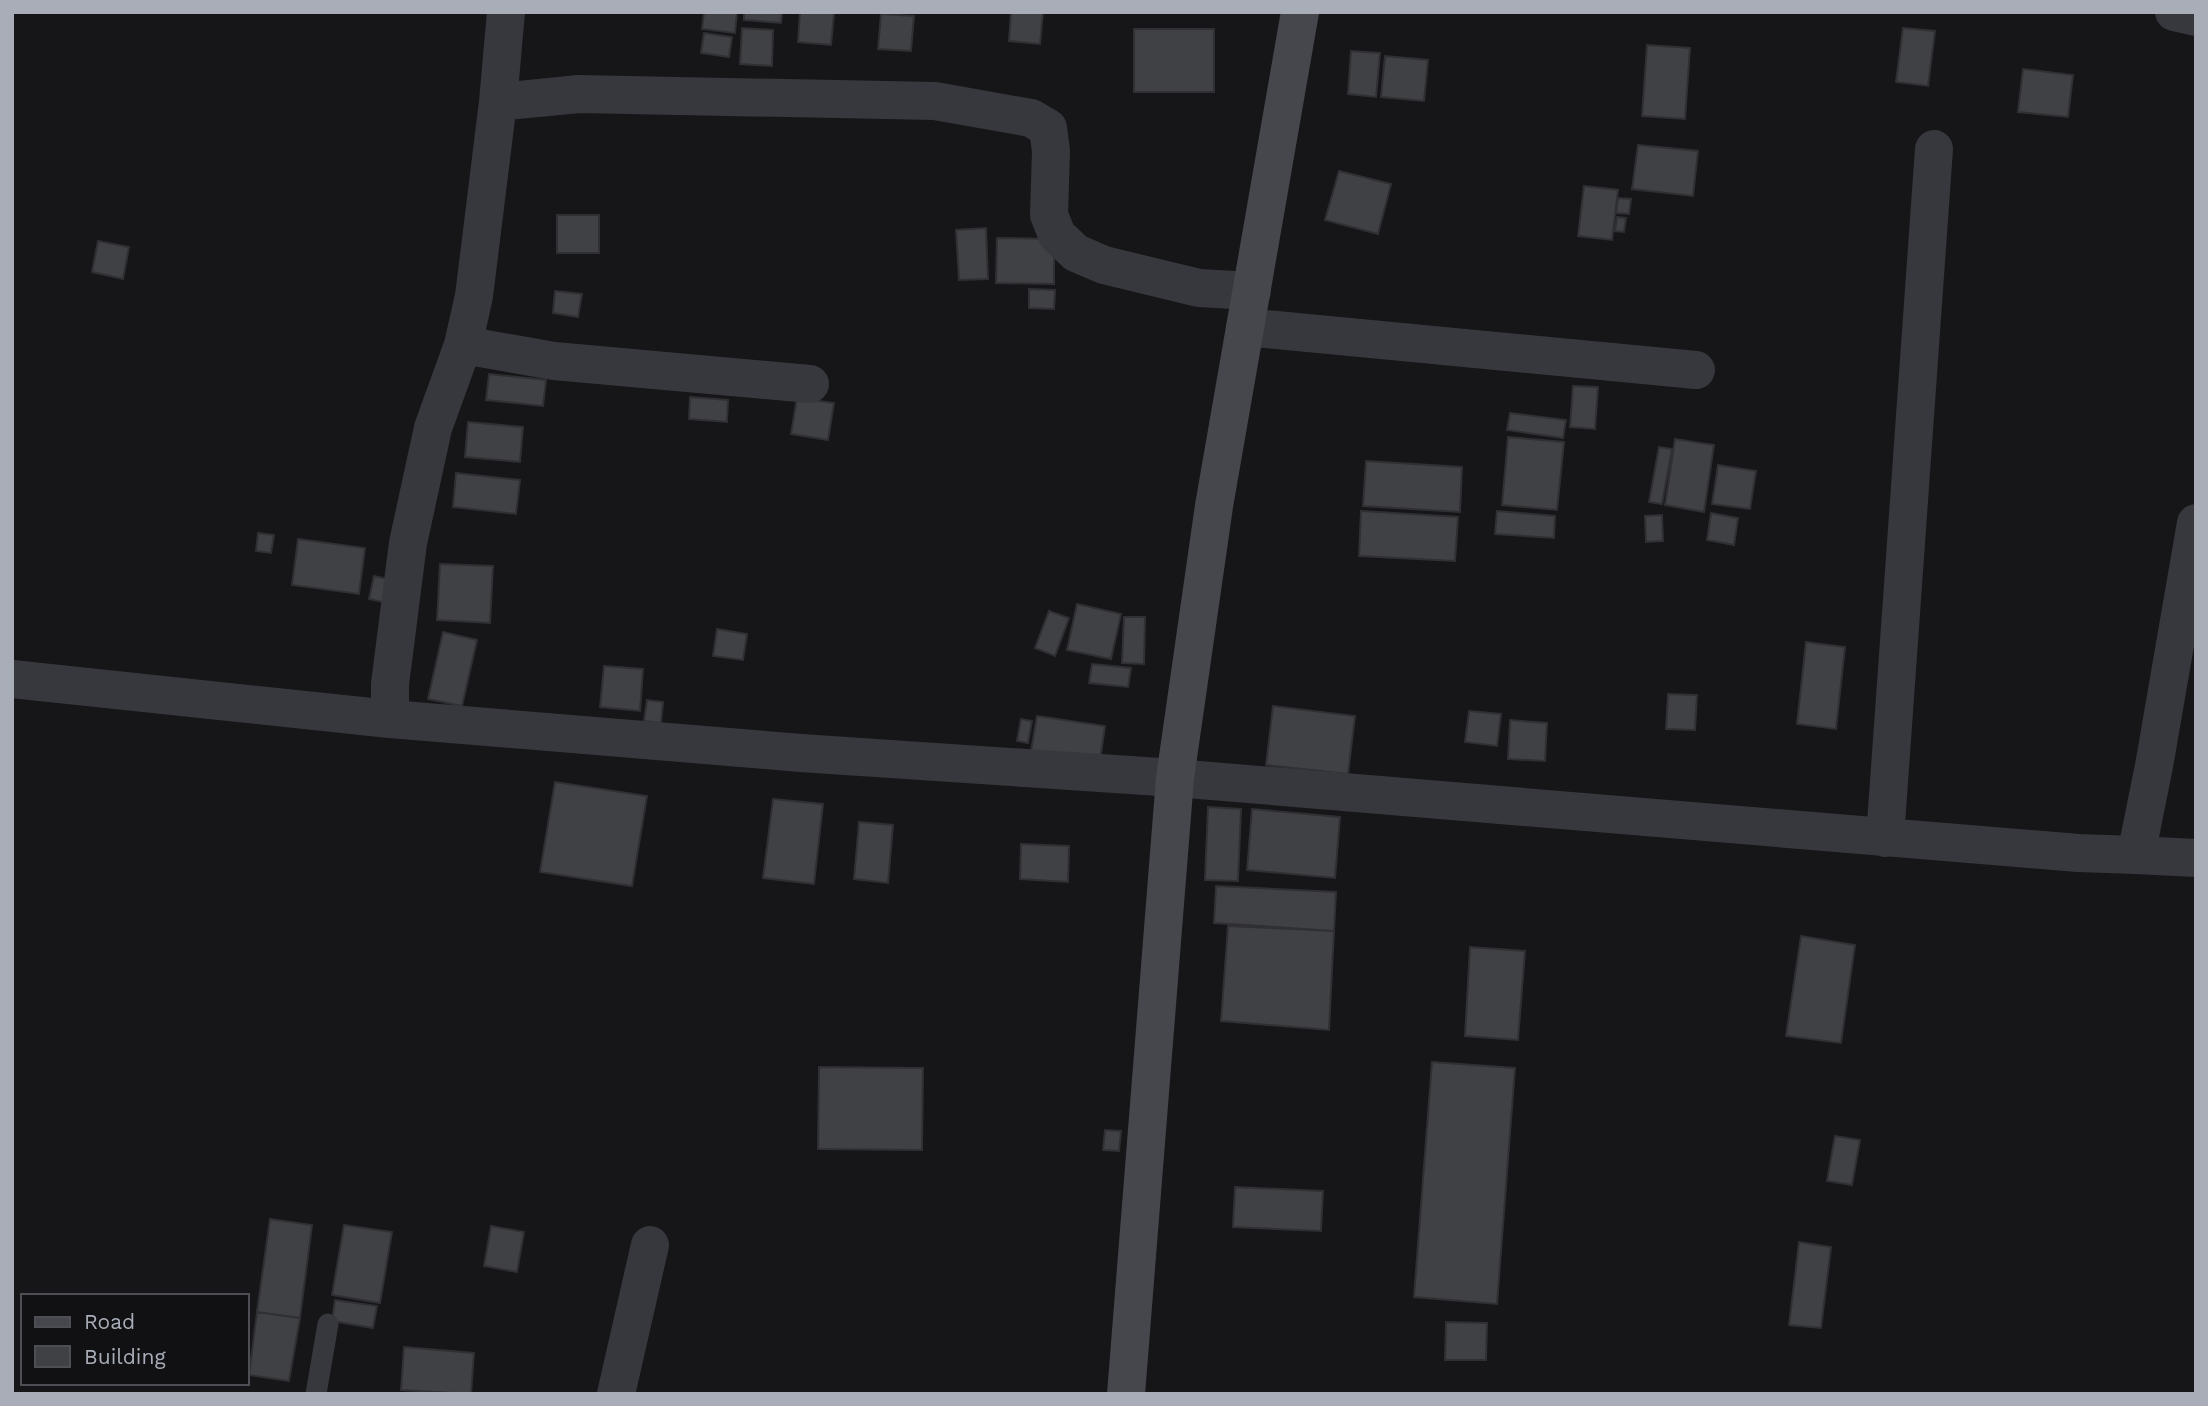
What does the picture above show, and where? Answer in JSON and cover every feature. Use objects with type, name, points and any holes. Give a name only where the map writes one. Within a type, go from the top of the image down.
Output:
[{"type":"street","points":[[390,719],[390,684],[408,543],[433,429],[463,345],[474,296],[498,102],[506,12]]},
{"type":"street","points":[[1126,1394],[1175,778],[1214,506],[1300,12]]},
{"type":"street","points":[[2174,12],[2196,17]]},
{"type":"street","points":[[498,102],[579,94],[717,98],[838,97],[935,101],[1031,118],[1048,128],[1051,151],[1049,215],[1057,235],[1076,253],[1104,265],[1199,288],[1249,309],[1696,370]]},
{"type":"street","points":[[1885,838],[1934,149]]},
{"type":"street","points":[[463,345],[554,361],[810,384]]},
{"type":"street","points":[[2136,855],[2196,523]]},
{"type":"street","points":[[12,678],[390,719],[801,753],[1175,778],[2078,853],[2196,858]]},
{"type":"street","points":[[616,1394],[650,1245]]},
{"type":"lane","points":[[316,1394],[328,1324]]},
{"type":"building","points":[[704,12],[737,12],[735,33],[702,29]]},
{"type":"building","points":[[744,12],[782,12],[781,23],[744,20]]},
{"type":"building","points":[[800,12],[834,13],[831,45],[798,42]]},
{"type":"building","points":[[1011,12],[1043,12],[1040,44],[1009,41]]},
{"type":"building","points":[[881,14],[914,16],[911,51],[878,49]]},
{"type":"building","points":[[742,28],[773,30],[772,66],[740,64]]},
{"type":"building","points":[[1903,28],[1935,31],[1928,86],[1896,82]]},
{"type":"building","points":[[1134,29],[1214,29],[1214,92],[1134,92]]},
{"type":"building","points":[[704,33],[732,37],[729,57],[701,53]]},
{"type":"building","points":[[1647,45],[1690,48],[1685,119],[1642,116]]},
{"type":"building","points":[[1351,51],[1380,53],[1376,97],[1348,94]]},
{"type":"building","points":[[1385,56],[1428,60],[1424,101],[1381,97]]},
{"type":"building","points":[[2023,69],[2073,75],[2068,117],[2018,112]]},
{"type":"building","points":[[1638,145],[1698,151],[1693,196],[1632,189]]},
{"type":"building","points":[[1339,171],[1391,184],[1378,234],[1325,220]]},
{"type":"building","points":[[1584,186],[1618,190],[1612,240],[1578,236]]},
{"type":"building","points":[[1618,198],[1631,199],[1629,214],[1616,213]]},
{"type":"building","points":[[557,215],[599,215],[599,253],[557,253]]},
{"type":"building","points":[[1617,217],[1626,218],[1624,232],[1615,231]]},
{"type":"building","points":[[986,228],[988,279],[959,280],[956,230]]},
{"type":"building","points":[[997,238],[1054,239],[1054,284],[996,283]]},
{"type":"building","points":[[98,241],[129,247],[123,279],[92,272]]},
{"type":"building","points":[[1029,289],[1055,290],[1054,309],[1029,308]]},
{"type":"building","points":[[555,291],[582,294],[578,317],[553,313]]},
{"type":"building","points":[[489,374],[546,380],[543,406],[486,400]]},
{"type":"building","points":[[1573,386],[1598,387],[1595,429],[1570,427]]},
{"type":"building","points":[[690,397],[728,400],[727,422],[689,419]]},
{"type":"building","points":[[797,398],[834,403],[828,440],[791,434]]},
{"type":"building","points":[[1510,413],[1566,420],[1563,438],[1507,430]]},
{"type":"building","points":[[468,422],[523,427],[520,462],[465,457]]},
{"type":"building","points":[[1508,437],[1564,442],[1557,510],[1502,505]]},
{"type":"building","points":[[1675,439],[1714,445],[1704,512],[1665,505]]},
{"type":"building","points":[[1659,447],[1672,449],[1662,504],[1649,502]]},
{"type":"building","points":[[1366,461],[1462,467],[1460,512],[1363,506]]},
{"type":"building","points":[[1718,465],[1756,471],[1750,509],[1712,504]]},
{"type":"building","points":[[456,473],[520,480],[516,514],[453,507]]},
{"type":"building","points":[[1361,511],[1458,517],[1455,561],[1359,556]]},
{"type":"building","points":[[1497,511],[1555,516],[1554,538],[1495,534]]},
{"type":"building","points":[[1711,513],[1738,518],[1734,545],[1707,540]]},
{"type":"building","points":[[1662,515],[1663,541],[1646,542],[1645,516]]},
{"type":"building","points":[[258,533],[274,535],[271,553],[256,551]]},
{"type":"building","points":[[298,539],[365,548],[359,594],[292,585]]},
{"type":"building","points":[[440,564],[493,566],[490,623],[437,620]]},
{"type":"building","points":[[374,576],[401,582],[397,605],[369,599]]},
{"type":"building","points":[[1077,604],[1121,614],[1111,659],[1067,650]]},
{"type":"building","points":[[1049,611],[1069,618],[1055,656],[1035,648]]},
{"type":"building","points":[[1124,617],[1145,617],[1144,664],[1122,663]]},
{"type":"building","points":[[717,629],[747,634],[743,660],[713,656]]},
{"type":"building","points":[[443,632],[477,640],[462,706],[428,699]]},
{"type":"building","points":[[1806,642],[1845,647],[1836,729],[1797,724]]},
{"type":"building","points":[[1092,664],[1131,668],[1128,687],[1089,683]]},
{"type":"building","points":[[604,666],[643,669],[640,711],[600,707]]},
{"type":"building","points":[[1668,694],[1697,695],[1695,730],[1666,729]]},
{"type":"building","points":[[647,700],[663,702],[661,723],[644,721]]},
{"type":"building","points":[[1273,706],[1355,716],[1348,774],[1266,765]]},
{"type":"building","points":[[1469,711],[1501,714],[1497,746],[1465,742]]},
{"type":"building","points":[[1037,716],[1105,726],[1098,774],[1029,763]]},
{"type":"building","points":[[1021,719],[1032,721],[1028,743],[1017,741]]},
{"type":"building","points":[[1510,720],[1547,723],[1545,761],[1508,759]]},
{"type":"building","points":[[555,782],[647,796],[632,886],[540,872]]},
{"type":"building","points":[[773,799],[823,804],[814,884],[763,878]]},
{"type":"building","points":[[1208,807],[1241,809],[1238,881],[1205,880]]},
{"type":"building","points":[[1252,809],[1340,817],[1335,878],[1247,870]]},
{"type":"building","points":[[859,822],[893,825],[888,883],[854,879]]},
{"type":"building","points":[[1021,844],[1069,846],[1068,882],[1020,879]]},
{"type":"building","points":[[1216,886],[1336,892],[1334,931],[1214,923]]},
{"type":"building","points":[[1228,926],[1334,931],[1329,1030],[1221,1021]]},
{"type":"building","points":[[1801,936],[1855,945],[1841,1043],[1786,1036]]},
{"type":"building","points":[[1470,947],[1525,951],[1518,1040],[1465,1036]]},
{"type":"building","points":[[1432,1062],[1515,1068],[1497,1304],[1414,1297]]},
{"type":"building","points":[[819,1067],[923,1068],[922,1150],[818,1149]]},
{"type":"building","points":[[1105,1130],[1121,1131],[1119,1151],[1103,1150]]},
{"type":"building","points":[[1835,1136],[1860,1140],[1852,1185],[1827,1181]]},
{"type":"building","points":[[1235,1187],[1323,1191],[1321,1231],[1233,1227]]},
{"type":"building","points":[[270,1219],[312,1225],[300,1318],[257,1312]]},
{"type":"building","points":[[344,1225],[392,1232],[380,1303],[332,1295]]},
{"type":"building","points":[[491,1226],[524,1232],[517,1272],[484,1266]]},
{"type":"building","points":[[1799,1242],[1831,1247],[1821,1328],[1789,1325]]},
{"type":"building","points":[[335,1300],[377,1306],[373,1328],[332,1321]]},
{"type":"building","points":[[257,1312],[300,1318],[289,1381],[249,1375]]},
{"type":"building","points":[[1446,1322],[1487,1323],[1486,1360],[1445,1360]]},
{"type":"building","points":[[404,1347],[474,1353],[471,1394],[401,1390]]}]
